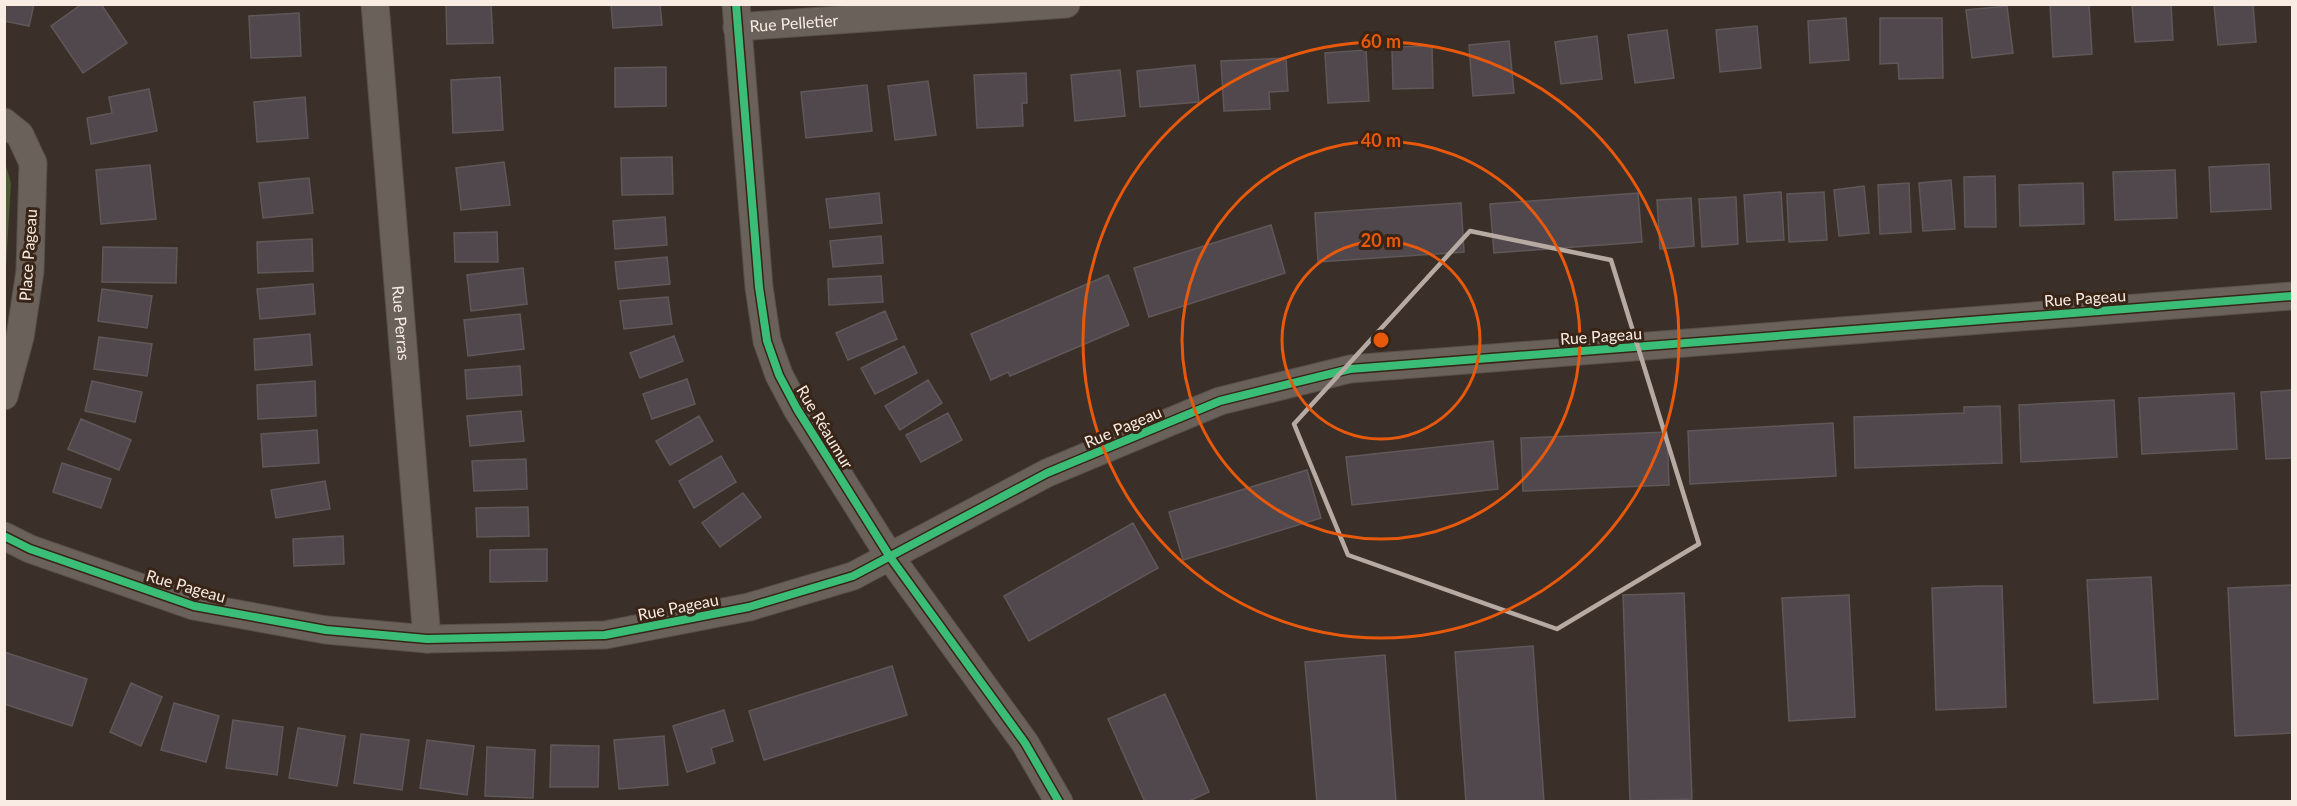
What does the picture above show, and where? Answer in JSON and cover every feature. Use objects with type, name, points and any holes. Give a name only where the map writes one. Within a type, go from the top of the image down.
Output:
[{"type":"street","name":"Rue Perras","points":[[375,4],[427,639]]},
{"type":"street","name":"Rue Pelletier","points":[[737,16],[1066,4]]},
{"type":"street","name":"Rue Réaumur","points":[[737,16],[759,287],[767,341],[779,375],[797,409],[890,557],[1025,743],[1059,801]]},
{"type":"street","name":"Place Pageau","points":[[4,122],[20,135],[33,163],[30,271],[20,337],[4,396]]},
{"type":"street","name":"Rue Pageau","points":[[4,536],[30,549],[194,606],[326,630],[427,639],[604,635],[749,607],[853,576],[1047,473],[1220,401],[1350,369],[2292,296]]},
{"type":"highlighted area","points":[[1470,231],[1611,260],[1699,544],[1557,629],[1348,555],[1294,424]]},
{"type":"green space","points":[[4,163],[11,183],[5,281]]},
{"type":"building","points":[[4,4],[34,4],[29,26],[4,21]]},
{"type":"building","points":[[82,4],[101,4],[127,43],[83,73],[51,26]]},
{"type":"building","points":[[446,4],[491,4],[493,43],[447,44]]},
{"type":"building","points":[[611,4],[660,4],[662,25],[613,28]]},
{"type":"building","points":[[2050,4],[2089,4],[2092,54],[2053,57]]},
{"type":"building","points":[[2132,4],[2171,4],[2173,40],[2135,42]]},
{"type":"building","points":[[2214,4],[2253,4],[2256,42],[2218,45]]},
{"type":"building","points":[[2007,6],[2013,53],[1972,58],[1966,10]]},
{"type":"building","points":[[299,13],[301,56],[251,58],[249,16]]},
{"type":"building","points":[[1846,18],[1849,60],[1810,63],[1808,21]]},
{"type":"building","points":[[1880,18],[1942,18],[1943,78],[1899,79],[1898,63],[1880,64]]},
{"type":"building","points":[[1757,26],[1761,68],[1720,72],[1716,30]]},
{"type":"building","points":[[1667,30],[1674,78],[1635,83],[1628,35]]},
{"type":"building","points":[[1597,36],[1602,79],[1561,84],[1555,42]]},
{"type":"building","points":[[1509,41],[1514,93],[1473,96],[1469,45]]},
{"type":"building","points":[[1432,46],[1433,88],[1393,89],[1392,47]]},
{"type":"building","points":[[1366,50],[1369,101],[1328,103],[1325,53]]},
{"type":"building","points":[[1286,58],[1288,91],[1269,92],[1270,109],[1224,111],[1221,61]]},
{"type":"building","points":[[1195,65],[1199,102],[1140,107],[1137,71]]},
{"type":"building","points":[[666,67],[666,106],[615,107],[615,68]]},
{"type":"building","points":[[1120,70],[1125,116],[1075,121],[1071,75]]},
{"type":"building","points":[[1026,73],[1027,103],[1022,103],[1023,126],[977,128],[974,75]]},
{"type":"building","points":[[500,77],[503,130],[453,133],[451,80]]},
{"type":"building","points":[[928,81],[936,135],[895,140],[888,86]]},
{"type":"building","points":[[867,85],[872,131],[806,138],[801,92]]},
{"type":"building","points":[[149,89],[157,131],[91,144],[87,118],[112,113],[109,97]]},
{"type":"building","points":[[305,97],[308,138],[257,142],[254,102]]},
{"type":"building","points":[[672,157],[673,194],[622,195],[621,158]]},
{"type":"building","points":[[504,162],[510,205],[461,210],[456,168]]},
{"type":"building","points":[[2269,164],[2271,209],[2211,212],[2209,167]]},
{"type":"building","points":[[150,165],[156,219],[101,224],[96,170]]},
{"type":"building","points":[[2175,170],[2177,218],[2115,220],[2113,172]]},
{"type":"building","points":[[1995,176],[1996,227],[1965,227],[1964,177]]},
{"type":"building","points":[[309,178],[313,213],[263,218],[259,183]]},
{"type":"building","points":[[1951,180],[1955,229],[1923,231],[1919,183]]},
{"type":"building","points":[[1909,183],[1911,232],[1880,234],[1878,185]]},
{"type":"building","points":[[2083,183],[2084,224],[2020,226],[2019,185]]},
{"type":"building","points":[[1864,186],[1869,233],[1839,236],[1834,190]]},
{"type":"building","points":[[1781,192],[1784,240],[1747,242],[1744,195]]},
{"type":"building","points":[[1824,192],[1827,240],[1789,242],[1787,194]]},
{"type":"building","points":[[879,193],[882,223],[830,228],[826,199]]},
{"type":"building","points":[[1638,193],[1642,242],[1494,253],[1490,204]]},
{"type":"building","points":[[1736,197],[1738,244],[1702,247],[1699,199]]},
{"type":"building","points":[[1691,198],[1694,246],[1660,249],[1657,200]]},
{"type":"building","points":[[1461,203],[1464,252],[1318,262],[1315,213]]},
{"type":"building","points":[[665,217],[667,245],[615,249],[613,221]]},
{"type":"building","points":[[1271,225],[1285,273],[1149,317],[1134,268]]},
{"type":"building","points":[[497,232],[498,262],[455,262],[454,233]]},
{"type":"building","points":[[881,236],[883,263],[833,267],[830,241]]},
{"type":"building","points":[[312,239],[313,271],[258,273],[257,242]]},
{"type":"building","points":[[103,247],[177,248],[176,283],[102,282]]},
{"type":"building","points":[[667,257],[670,284],[618,289],[615,262]]},
{"type":"building","points":[[523,268],[527,304],[471,311],[467,275]]},
{"type":"building","points":[[1108,275],[1129,325],[1010,376],[1008,372],[991,380],[971,334]]},
{"type":"building","points":[[881,276],[883,302],[829,305],[828,279]]},
{"type":"building","points":[[313,284],[315,314],[260,319],[257,289]]},
{"type":"building","points":[[102,289],[152,296],[147,328],[98,321]]},
{"type":"building","points":[[668,297],[672,324],[624,329],[620,301]]},
{"type":"building","points":[[885,311],[897,339],[848,360],[836,333]]},
{"type":"building","points":[[520,314],[524,349],[468,356],[464,320]]},
{"type":"building","points":[[310,334],[312,365],[255,370],[254,339]]},
{"type":"building","points":[[674,336],[683,361],[640,378],[630,353]]},
{"type":"building","points":[[99,337],[152,344],[147,376],[94,369]]},
{"type":"building","points":[[904,346],[917,373],[875,394],[861,368]]},
{"type":"building","points":[[520,366],[522,395],[467,399],[465,370]]},
{"type":"building","points":[[687,379],[695,404],[652,419],[643,394]]},
{"type":"building","points":[[928,380],[942,403],[900,430],[885,406]]},
{"type":"building","points":[[92,381],[142,392],[135,422],[85,411]]},
{"type":"building","points":[[315,381],[316,416],[258,419],[257,385]]},
{"type":"building","points":[[2292,390],[2292,458],[2266,459],[2261,392]]},
{"type":"building","points":[[2234,393],[2237,449],[2142,454],[2139,398]]},
{"type":"building","points":[[2114,400],[2117,457],[2021,462],[2019,405]]},
{"type":"building","points":[[2000,406],[2002,463],[1855,468],[1854,417],[1964,413],[1964,407]]},
{"type":"building","points":[[521,411],[524,441],[470,446],[467,416]]},
{"type":"building","points":[[948,413],[962,440],[921,462],[906,435]]},
{"type":"building","points":[[699,416],[713,441],[670,465],[656,441]]},
{"type":"building","points":[[81,419],[131,440],[119,470],[68,449]]},
{"type":"building","points":[[1833,423],[1836,476],[1690,484],[1688,431]]},
{"type":"building","points":[[317,430],[319,463],[263,467],[261,434]]},
{"type":"building","points":[[1667,432],[1669,485],[1523,491],[1521,438]]},
{"type":"building","points":[[1493,441],[1498,489],[1352,505],[1346,457]]},
{"type":"building","points":[[721,456],[736,482],[694,508],[679,481]]},
{"type":"building","points":[[526,459],[527,489],[474,491],[472,461]]},
{"type":"building","points":[[62,463],[111,479],[101,508],[53,492]]},
{"type":"building","points":[[1307,470],[1321,518],[1183,560],[1169,512]]},
{"type":"building","points":[[325,481],[330,509],[276,518],[271,490]]},
{"type":"building","points":[[743,493],[761,517],[720,547],[702,523]]},
{"type":"building","points":[[528,507],[529,536],[477,537],[476,508]]},
{"type":"building","points":[[1133,523],[1158,568],[1029,641],[1004,596]]},
{"type":"building","points":[[343,536],[344,564],[294,566],[293,539]]},
{"type":"building","points":[[547,549],[547,581],[490,582],[490,550]]},
{"type":"building","points":[[2151,577],[2158,699],[2094,703],[2087,580]]},
{"type":"building","points":[[2292,585],[2292,733],[2235,736],[2228,588]]},
{"type":"building","points":[[2002,586],[2006,707],[1936,710],[1932,588]]},
{"type":"building","points":[[1684,593],[1692,799],[1630,801],[1623,595]]},
{"type":"building","points":[[1849,595],[1855,717],[1789,721],[1782,598]]},
{"type":"building","points":[[1533,646],[1544,802],[1466,802],[1455,652]]},
{"type":"building","points":[[4,652],[87,679],[72,726],[4,704]]},
{"type":"building","points":[[1385,655],[1396,802],[1317,802],[1305,662]]},
{"type":"building","points":[[892,666],[907,715],[764,760],[749,711]]},
{"type":"building","points":[[131,683],[162,697],[141,746],[110,732]]},
{"type":"building","points":[[1165,694],[1209,792],[1187,802],[1145,802],[1108,719]]},
{"type":"building","points":[[174,703],[219,716],[206,762],[161,750]]},
{"type":"building","points":[[724,710],[733,741],[711,748],[715,763],[687,772],[673,726]]},
{"type":"building","points":[[233,720],[283,727],[277,775],[226,768]]},
{"type":"building","points":[[298,728],[345,736],[337,786],[289,778]]},
{"type":"building","points":[[361,734],[409,740],[402,790],[354,783]]},
{"type":"building","points":[[664,736],[668,785],[619,789],[614,740]]},
{"type":"building","points":[[427,740],[474,746],[467,795],[420,788]]},
{"type":"building","points":[[551,745],[599,746],[598,787],[550,787]]},
{"type":"building","points":[[487,747],[535,750],[533,798],[485,796]]},
{"type":"cycle path","points":[[736,4],[759,287],[767,341],[779,375],[797,409],[890,557],[1025,743],[1059,802]]},
{"type":"cycle path","points":[[4,536],[30,549],[194,606],[326,630],[427,639],[605,635],[749,607],[853,576],[1047,473],[1220,401],[1350,369],[2292,296]]}]
